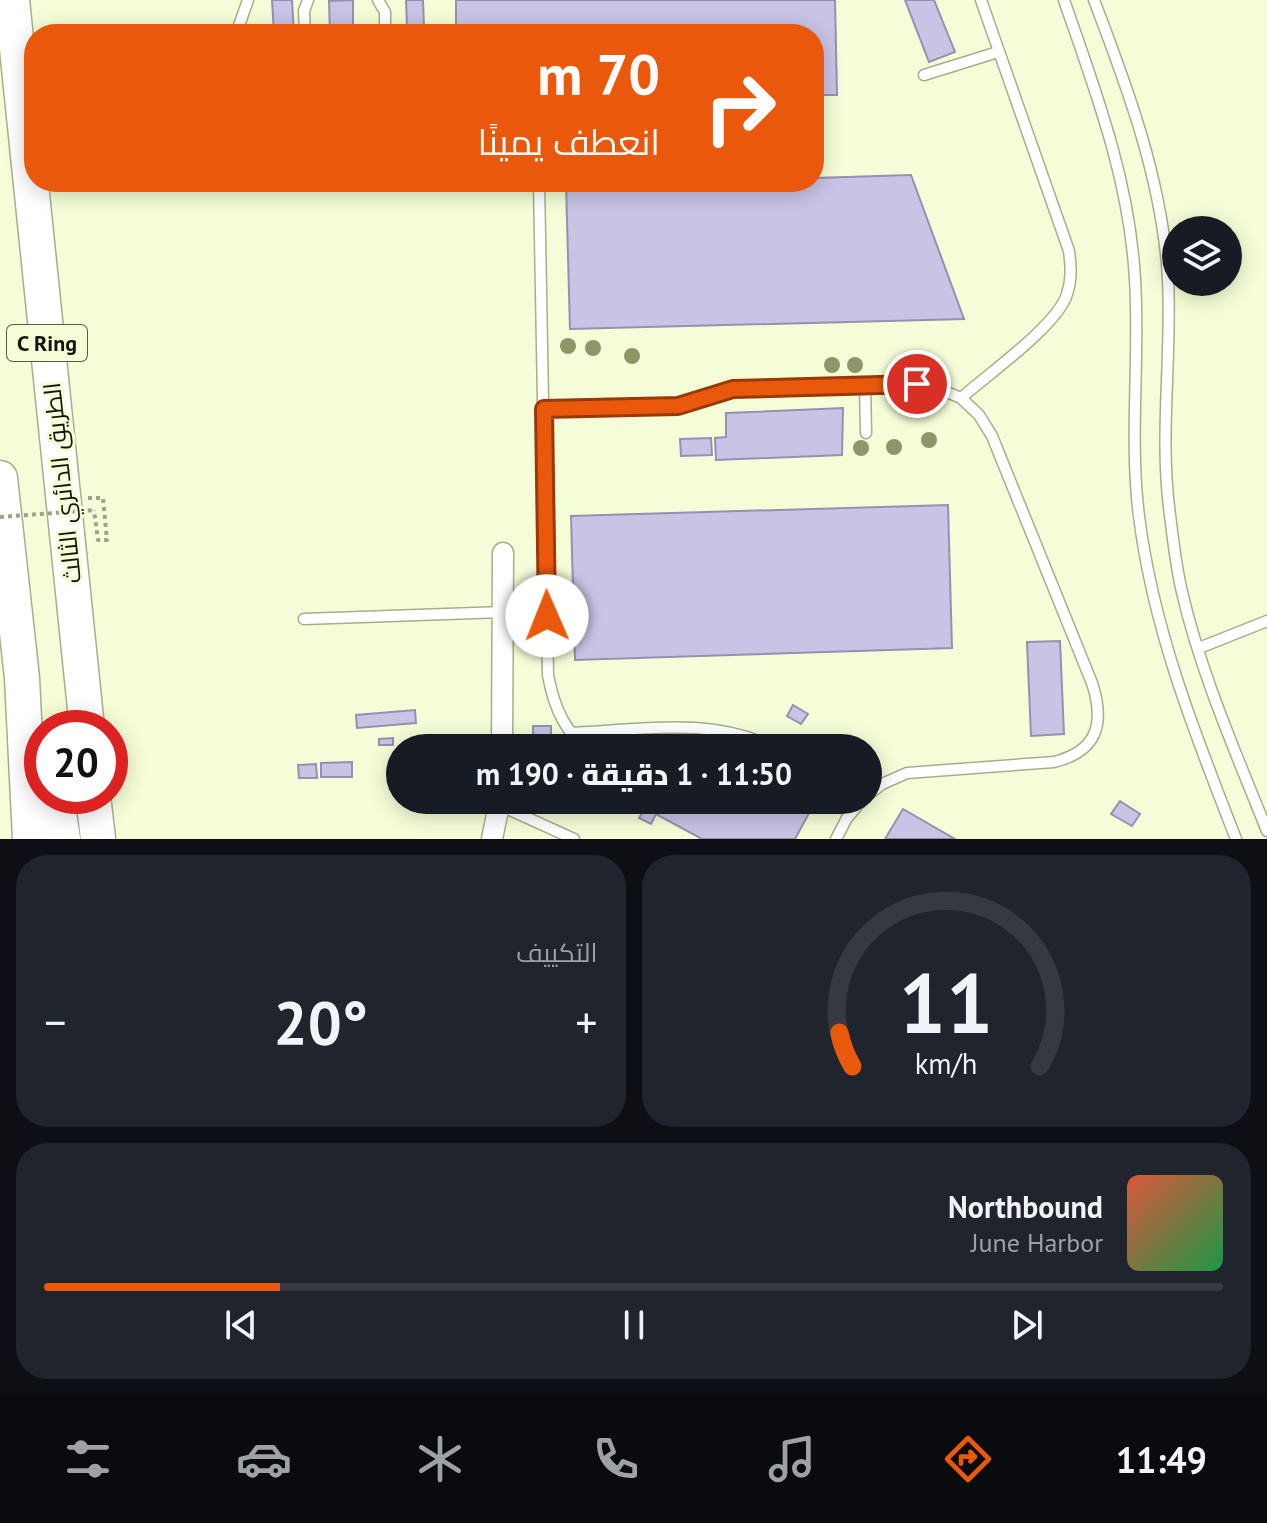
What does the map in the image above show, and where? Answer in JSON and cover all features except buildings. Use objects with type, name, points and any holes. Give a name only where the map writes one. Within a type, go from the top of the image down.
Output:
[{"type":"highway","name":"الطريق الدائري الثالث","points":[[12,0],[24,119]]},
{"type":"highway","name":"الطريق الدائري الثالث","points":[[31,192],[85,710]]},
{"type":"highway","points":[[0,478],[22,678],[30,839]]},
{"type":"highway","points":[[22,678],[32,710]]},
{"type":"highway","points":[[59,814],[63,839]]},
{"type":"highway","points":[[95,814],[98,839]]},
{"type":"street","points":[[502,734],[503,553]]},
{"type":"street","points":[[492,839],[497,814]]},
{"type":"lane","points":[[240,24],[248,0]]},
{"type":"lane","points":[[305,24],[304,11],[308,0]]},
{"type":"lane","points":[[378,0],[385,12],[385,24]]},
{"type":"lane","points":[[961,398],[1055,316],[1067,296],[1072,273],[1069,251],[981,0]]},
{"type":"lane","points":[[1064,0],[1117,159],[1130,219],[1136,310],[1139,514],[1152,594],[1175,680],[1236,839]]},
{"type":"lane","points":[[1094,0],[1124,79],[1161,215],[1168,278],[1169,356],[1165,438],[1169,511],[1182,592],[1199,648],[1267,831]]},
{"type":"lane","points":[[924,75],[998,52]]},
{"type":"lane","points":[[35,228],[43,192]]},
{"type":"lane","points":[[539,192],[548,675],[555,706],[572,733],[688,727],[738,734]]},
{"type":"lane","points":[[865,385],[866,433]]},
{"type":"lane","points":[[544,409],[678,406],[733,389],[865,385],[932,386],[961,398],[979,415],[992,436],[1092,683],[1100,712],[1098,724],[1088,745],[1069,758],[1054,762],[907,773],[882,784]]},
{"type":"lane","points":[[304,619],[503,612]]},
{"type":"lane","points":[[1199,648],[1267,621]]},
{"type":"lane","points":[[523,814],[574,839]]},
{"type":"lane","points":[[836,839],[851,814]]},
{"type":"path","points":[[0,517],[94,510],[98,540],[107,540],[103,498],[87,498]]},
{"type":"route","points":[[547,616],[544,409],[688,405],[733,389],[917,384]]}]
